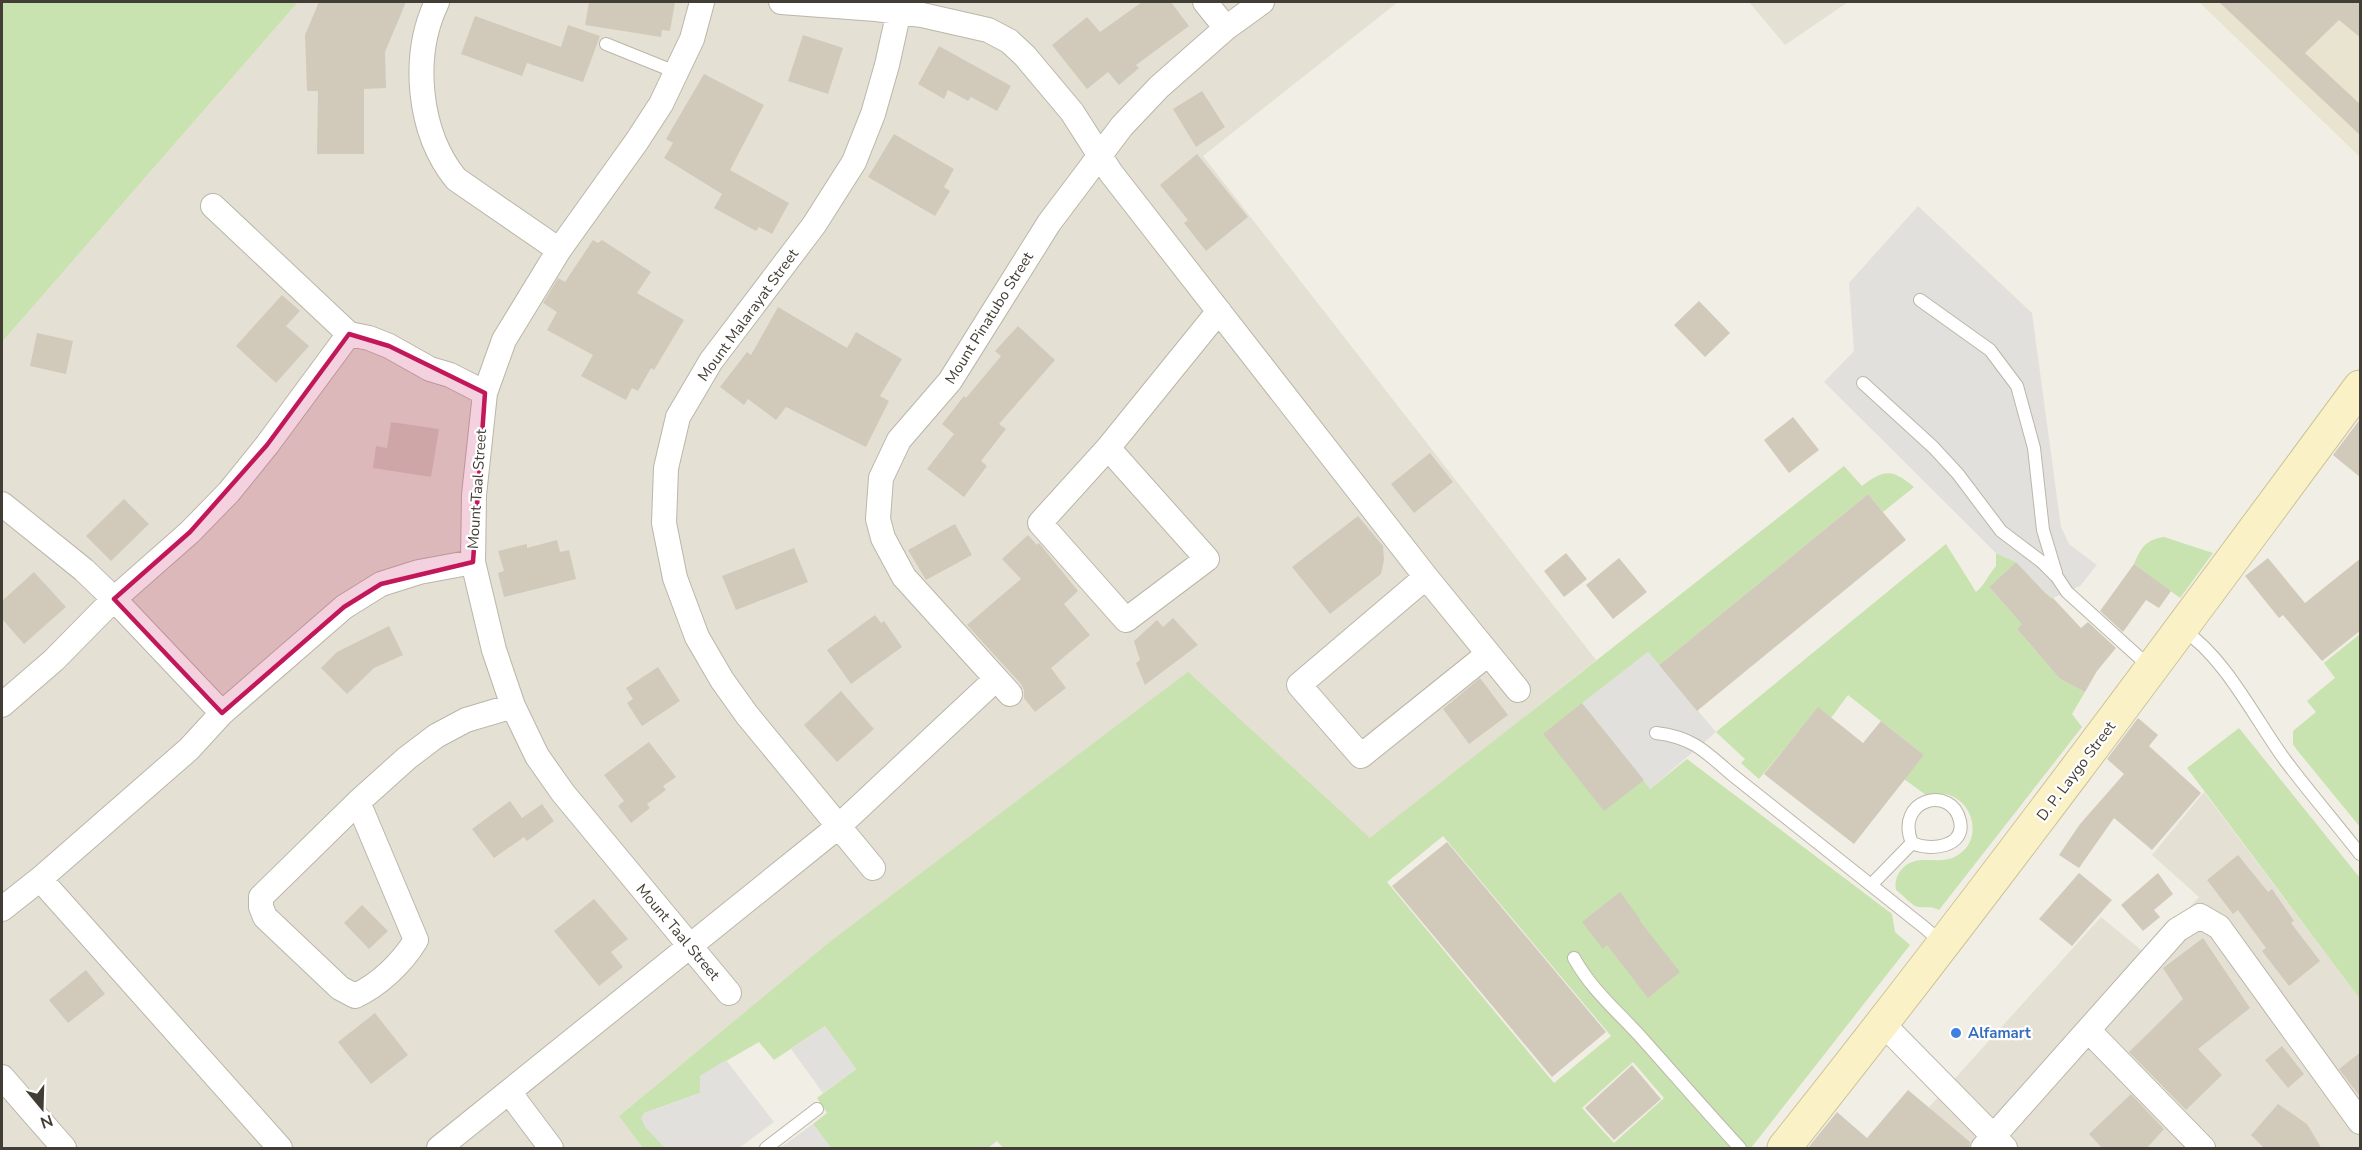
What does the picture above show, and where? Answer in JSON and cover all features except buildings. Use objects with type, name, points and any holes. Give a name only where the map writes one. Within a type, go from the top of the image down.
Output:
[{"type":"main road","name":"D. P. Laygo Street","points":[[1785,1149],[1944,945],[2153,669],[2361,387]]},
{"type":"street","points":[[437,2],[426,31],[422,58],[427,120],[435,146],[445,166],[456,179],[558,250]]},
{"type":"street","name":"Mount Taal Street","points":[[702,2],[692,39],[678,73],[661,104],[558,250],[504,340],[485,393],[474,495],[473,562],[494,650],[513,706],[537,756],[563,794],[729,993]]},
{"type":"street","points":[[780,2],[900,7],[988,30],[1009,41],[1025,56],[1072,112],[1099,155],[1219,311],[1426,577],[1518,690]]},
{"type":"street","points":[[1205,2],[1226,28]]},
{"type":"street","name":"Mount Pinatubo Street","points":[[839,825],[1003,686],[904,577],[883,538],[878,519],[881,478],[899,440],[950,381],[1049,223],[1122,126],[1159,87],[1226,28],[1262,2]]},
{"type":"street","name":"Mount Malarayat Street","points":[[873,868],[747,715],[722,681],[697,637],[675,578],[664,524],[666,468],[678,417],[711,361],[814,225],[854,162],[873,114],[900,7]]},
{"type":"street","points":[[213,206],[349,334],[389,345],[430,369],[450,375],[485,393]]},
{"type":"street","points":[[1108,448],[1207,559],[1126,621],[1040,523],[1108,448],[1219,311]]},
{"type":"street","points":[[2,705],[54,660],[114,599],[190,532],[228,492],[267,445],[349,334]]},
{"type":"street","points":[[2,504],[84,570],[222,713]]},
{"type":"street","points":[[2,909],[40,879],[189,749],[222,713],[344,607],[381,584],[419,572],[473,562]]},
{"type":"street","points":[[1426,577],[1299,685],[1361,756],[1488,654]]},
{"type":"street","points":[[358,802],[416,940],[408,952],[370,989],[355,996],[340,988],[265,917],[261,907],[261,897],[358,802],[407,758],[436,736],[466,720],[513,706]]},
{"type":"street","points":[[439,1149],[839,825]]},
{"type":"street","points":[[40,879],[280,1149]]},
{"type":"street","points":[[1883,1024],[1994,1145],[2088,1030],[2177,930],[2200,916],[2219,927],[2361,1122]]},
{"type":"street","points":[[2088,1030],[2203,1149]]},
{"type":"street","points":[[2,1077],[64,1149]]},
{"type":"street","points":[[509,1092],[551,1149]]},
{"type":"lane","points":[[606,44],[678,73]]},
{"type":"lane","points":[[1920,300],[1989,350],[2017,386],[2034,448],[2043,530],[2057,578]]},
{"type":"lane","points":[[1863,383],[1958,474],[2001,531],[2042,562],[2067,592],[2153,669]]},
{"type":"lane","points":[[2182,629],[2199,640],[2212,656],[2285,759],[2361,854]]},
{"type":"lane","points":[[1656,733],[1673,735],[1701,747],[1730,773],[1944,945]]},
{"type":"lane","points":[[1933,800],[1946,802],[1957,812],[1961,824],[1958,836],[1947,845],[1933,849],[1912,843],[1907,824],[1911,812],[1922,803],[1933,800]]},
{"type":"lane","points":[[1871,885],[1912,843]]},
{"type":"lane","points":[[1574,958],[1605,1002],[1637,1033],[1740,1149]]},
{"type":"lane","points":[[766,1149],[817,1109]]},
{"type":"highlighted area","points":[[349,334],[389,346],[485,393],[473,562],[381,584],[344,607],[222,713],[114,599],[190,532],[267,445]]},
{"type":"shaded area","points":[[298,2],[1398,2],[1203,156],[1596,660],[1370,839],[1188,673],[832,940],[620,1115],[643,1148],[2,1148],[2,342]]},
{"type":"shaded area","points":[[1749,2],[1848,2],[1785,45]]},
{"type":"shaded area","points":[[2199,2],[2360,2],[2360,157]]},
{"type":"shaded area","points":[[1918,206],[2032,313],[2061,527],[2069,544],[2097,565],[2080,586],[2053,598],[2043,591],[2016,562],[1996,553],[1824,382],[1854,351],[1849,283]]},
{"type":"shaded area","points":[[1648,652],[1716,732],[1650,789],[1582,703]]},
{"type":"shaded area","points":[[2204,792],[2360,999],[2360,1148],[1892,1148],[2101,917],[2146,954],[2199,897],[2152,855]]},
{"type":"shaded area","points":[[825,1026],[856,1069],[823,1093],[791,1049]]},
{"type":"shaded area","points":[[726,1060],[774,1122],[739,1148],[665,1148],[645,1127],[641,1118],[644,1113],[700,1093],[700,1076]]},
{"type":"shaded area","points":[[813,1124],[831,1148],[780,1148]]},
{"type":"green space","points":[[2,2],[298,2],[2,342]]},
{"type":"green space","points":[[1844,466],[1862,486],[1877,476],[1888,473],[1900,477],[1914,487],[1883,512],[1868,494],[1659,665],[1648,652],[1544,734],[1644,780],[1650,789],[1687,759],[1892,914],[1895,932],[1910,945],[1751,1148],[1003,1148],[997,1141],[988,1148],[831,1148],[813,1124],[827,1113],[817,1098],[856,1069],[825,1026],[774,1060],[759,1042],[700,1076],[700,1093],[644,1113],[665,1148],[643,1148],[619,1116],[832,940],[1188,672],[1370,838]],"holes":[[[1443,836],[1611,1036],[1554,1083],[1387,882]],[[1633,1062],[1664,1098],[1614,1143],[1582,1108]]]},
{"type":"green space","points":[[2164,537],[2213,553],[2180,598],[2134,564],[2144,546],[2152,540]]},
{"type":"green space","points":[[1946,544],[1976,592],[1996,566],[1996,553],[2016,562],[1989,587],[2014,615],[2043,591],[2053,598],[2017,629],[2060,679],[2085,692],[2072,714],[2082,727],[1939,910],[1918,907],[1896,890],[1899,873],[1911,862],[1946,860],[1961,853],[1970,841],[1973,826],[1968,810],[1957,799],[1944,794],[1926,795],[1904,779],[1924,755],[1848,695],[1831,718],[1818,708],[1759,779],[1741,763],[1745,759],[1716,732]]},
{"type":"green space","points":[[2360,634],[2360,827],[2297,750],[2293,744],[2293,731],[2316,712],[2307,701],[2335,678],[2324,663]]},
{"type":"green space","points":[[2239,728],[2360,878],[2360,999],[2187,768]]},
{"type":"place","name":"Alfamart","points":[[1956,1033]]}]
